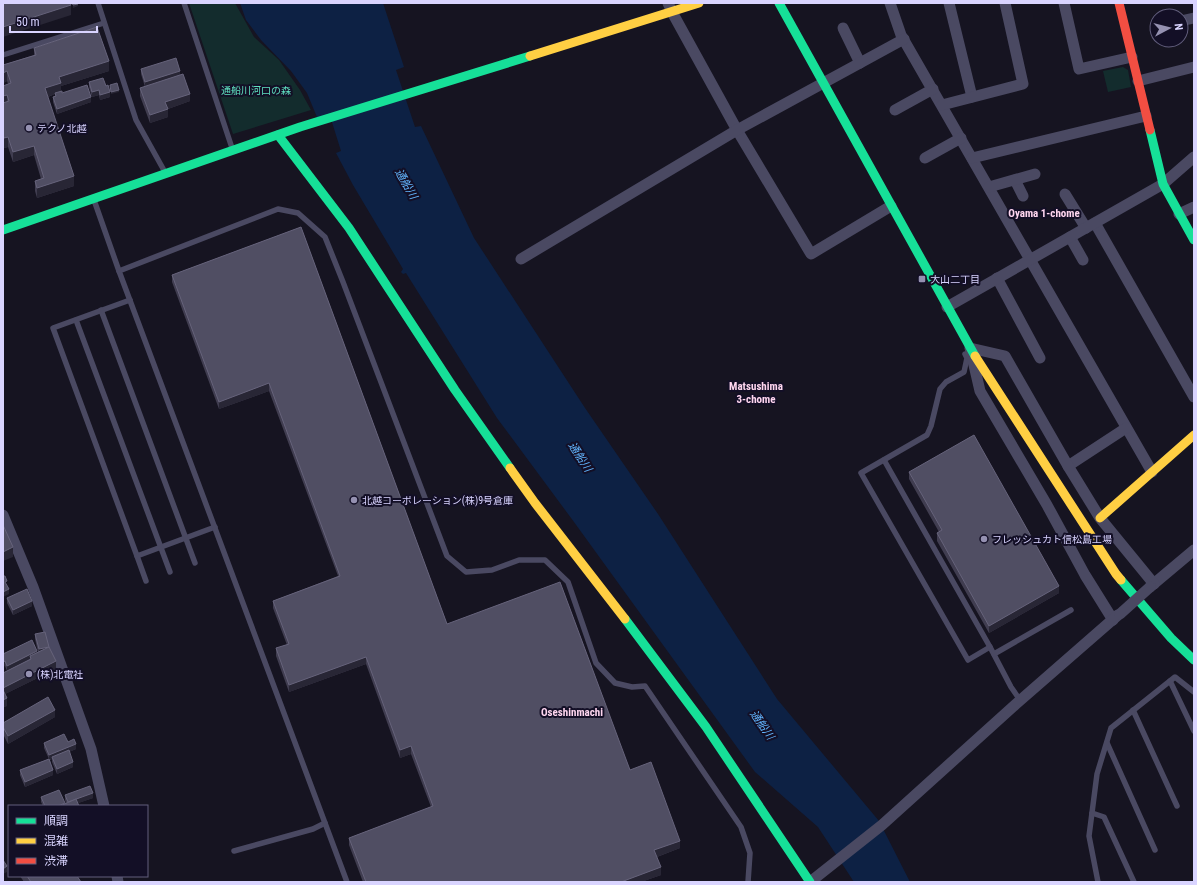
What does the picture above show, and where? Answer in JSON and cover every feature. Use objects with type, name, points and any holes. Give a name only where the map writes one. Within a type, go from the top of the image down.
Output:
[{"type":"street","points":[[3,230],[300,127],[441,84],[670,8],[699,3]]},
{"type":"street","points":[[779,3],[824,82],[956,324],[966,347],[980,391],[1047,505],[1085,575],[1117,617]]},
{"type":"street","points":[[890,3],[901,35],[1152,472]]},
{"type":"street","points":[[949,3],[972,97]]},
{"type":"street","points":[[942,105],[1023,84],[1005,3]]},
{"type":"street","points":[[1064,3],[1079,69],[1132,57]]},
{"type":"street","points":[[1119,3],[1163,184],[1194,240]]},
{"type":"street","points":[[670,8],[737,130],[811,254],[891,206]]},
{"type":"street","points":[[843,28],[860,63]]},
{"type":"street","points":[[521,259],[737,130],[904,39]]},
{"type":"street","points":[[1138,81],[1194,67]]},
{"type":"street","points":[[895,110],[933,89]]},
{"type":"street","points":[[972,158],[1146,116]]},
{"type":"street","points":[[278,135],[349,228],[455,390],[535,503],[616,607],[706,727],[810,882],[882,825],[1020,700],[1194,550]]},
{"type":"street","points":[[926,158],[961,138]]},
{"type":"street","points":[[947,307],[1163,184],[1194,157]]},
{"type":"street","points":[[989,187],[1035,174]]},
{"type":"street","points":[[1015,180],[1023,196]]},
{"type":"street","points":[[1065,194],[1090,225],[1194,397]]},
{"type":"street","points":[[1180,214],[1194,207]]},
{"type":"street","points":[[1070,237],[1083,260]]},
{"type":"street","points":[[997,278],[1040,358]]},
{"type":"street","points":[[966,347],[1005,356],[1068,466],[1100,518],[1152,586]]},
{"type":"street","points":[[966,347],[1116,574],[1171,638],[1194,660]]},
{"type":"street","points":[[1068,466],[1126,428]]},
{"type":"street","points":[[1100,518],[1194,435]]},
{"type":"street","points":[[3,515],[33,587],[91,749],[104,805]]},
{"type":"lane","points":[[98,3],[136,120],[166,174]]},
{"type":"lane","points":[[184,3],[233,151]]},
{"type":"lane","points":[[3,55],[104,23]]},
{"type":"lane","points":[[94,198],[119,271],[347,882]]},
{"type":"lane","points":[[119,271],[278,210],[298,213],[325,238],[447,556],[466,572],[492,570],[519,560],[545,560],[568,582],[596,663],[615,683],[632,686],[645,686],[740,827],[750,853],[748,882]]},
{"type":"lane","points":[[130,300],[53,328],[146,581]]},
{"type":"lane","points":[[101,310],[195,563]]},
{"type":"lane","points":[[76,320],[170,572]]},
{"type":"lane","points":[[955,334],[956,324]]},
{"type":"lane","points":[[966,347],[967,358],[964,372],[946,382],[940,389],[931,426],[927,435],[861,473],[968,660],[990,646]]},
{"type":"lane","points":[[884,460],[1020,700]]},
{"type":"lane","points":[[137,556],[214,527]]},
{"type":"lane","points":[[994,654],[1071,610]]},
{"type":"lane","points":[[1098,882],[1089,836],[1097,774],[1111,728],[1175,677],[1194,692]]},
{"type":"lane","points":[[1170,681],[1194,731]]},
{"type":"lane","points":[[1133,710],[1178,806]]},
{"type":"lane","points":[[1107,743],[1155,850]]},
{"type":"lane","points":[[1092,812],[1104,817],[1134,882]]},
{"type":"lane","points":[[234,851],[313,829],[325,823]]},
{"type":"green space","name":"通船川河口の森","points":[[189,3],[235,3],[254,37],[279,60],[300,90],[311,110],[233,134]]},
{"type":"green space","points":[[1123,67],[1128,70],[1131,87],[1108,92],[1103,71]]},
{"type":"water","name":"通船川","points":[[240,3],[383,3],[404,67],[396,70],[415,127],[421,126],[474,238],[585,408],[658,514],[777,699],[879,821],[910,882],[854,882],[818,827],[755,772],[497,418],[406,273],[403,274],[401,272],[403,269],[353,185],[336,153],[341,151],[331,119],[319,122],[307,93],[291,71],[261,40],[246,20]]},
{"type":"building","points":[[3,3],[70,3],[71,5],[3,27]]},
{"type":"building","name":"テクノ北越","points":[[97,27],[109,61],[59,77],[61,83],[45,88],[74,176],[37,188],[35,181],[44,178],[34,146],[13,152],[8,137],[4,138],[3,103],[9,101],[7,95],[3,96],[3,86],[11,83],[7,71],[3,73],[3,65],[36,55],[34,48]]},
{"type":"building","points":[[176,58],[180,71],[145,82],[141,69]]},
{"type":"building","points":[[183,74],[190,94],[165,102],[168,109],[150,115],[140,88]]},
{"type":"building","points":[[103,78],[106,86],[108,85],[110,92],[100,95],[99,90],[92,92],[89,82]]},
{"type":"building","points":[[117,83],[119,90],[111,92],[110,85]]},
{"type":"building","points":[[87,85],[91,97],[57,109],[53,97],[56,96],[55,93],[62,91],[62,93]]},
{"type":"building","name":"北越コーポレーション(株)9号倉庫","points":[[301,227],[447,624],[560,582],[630,770],[651,762],[680,841],[654,850],[661,867],[621,882],[366,882],[349,838],[433,806],[411,746],[400,750],[366,657],[289,685],[276,648],[289,644],[273,601],[340,576],[269,383],[219,402],[172,275]]},
{"type":"building","name":"フレッシュカト信松島工場","points":[[974,435],[1059,586],[989,626],[937,533],[942,530],[909,472]]},
{"type":"building","points":[[3,525],[13,547],[3,552]]},
{"type":"building","points":[[3,576],[5,576],[7,581],[5,582],[9,589],[3,592]]},
{"type":"building","points":[[27,589],[32,601],[13,610],[7,598]]},
{"type":"building","points":[[45,632],[49,647],[39,649],[35,634]]},
{"type":"building","points":[[32,640],[37,651],[7,666],[5,661],[3,662],[3,654]]},
{"type":"building","points":[[49,647],[56,661],[3,688],[3,673],[31,659],[30,656]]},
{"type":"building","points":[[3,690],[7,698],[3,700]]},
{"type":"building","points":[[48,697],[55,710],[8,736],[3,727],[3,723]]},
{"type":"building","points":[[64,734],[68,742],[74,739],[76,744],[49,755],[44,743]]},
{"type":"building","points":[[69,750],[73,762],[57,769],[52,757]]},
{"type":"building","points":[[49,759],[53,770],[25,782],[20,770]]},
{"type":"building","points":[[90,786],[93,793],[68,802],[65,795]]},
{"type":"building","points":[[59,790],[65,803],[60,805],[45,805],[41,797]]},
{"type":"building","points":[[76,799],[79,805],[62,805]]},
{"type":"building","points":[[3,860],[7,866],[3,869]]},
{"type":"building","points":[[28,877],[78,877],[81,882],[31,882]]},
{"type":"traffic: fast","points":[[779,3],[975,356]]},
{"type":"traffic: fast","points":[[3,230],[300,127],[530,56]]},
{"type":"traffic: fast","points":[[1150,130],[1163,184],[1194,240]]},
{"type":"traffic: fast","points":[[278,135],[349,228],[455,390],[510,468]]},
{"type":"traffic: fast","points":[[1121,580],[1171,638],[1194,660]]},
{"type":"traffic: fast","points":[[625,619],[706,727],[810,882]]},
{"type":"traffic: slow","points":[[530,56],[699,3]]},
{"type":"traffic: slow","points":[[975,356],[1121,580]]},
{"type":"traffic: slow","points":[[1100,518],[1194,435]]},
{"type":"traffic: slow","points":[[510,468],[535,503],[625,619]]},
{"type":"traffic: jam","points":[[1119,3],[1150,130]]},
{"type":"place","name":"テクノ北越","points":[[29,128]]},
{"type":"place","name":"大山二丁目","points":[[922,279]]},
{"type":"place","name":"北越コーポレーション(株)9号倉庫","points":[[354,500]]},
{"type":"place","name":"フレッシュカト信松島工場","points":[[984,539]]},
{"type":"place","name":"(株)北電社","points":[[29,674]]},
{"type":"district","name":"Oyama 1-chome","points":[[1044,213]]},
{"type":"district","name":"Matsushima 3-chome","points":[[756,392]]},
{"type":"district","name":"Oseshinmachi","points":[[572,712]]}]
